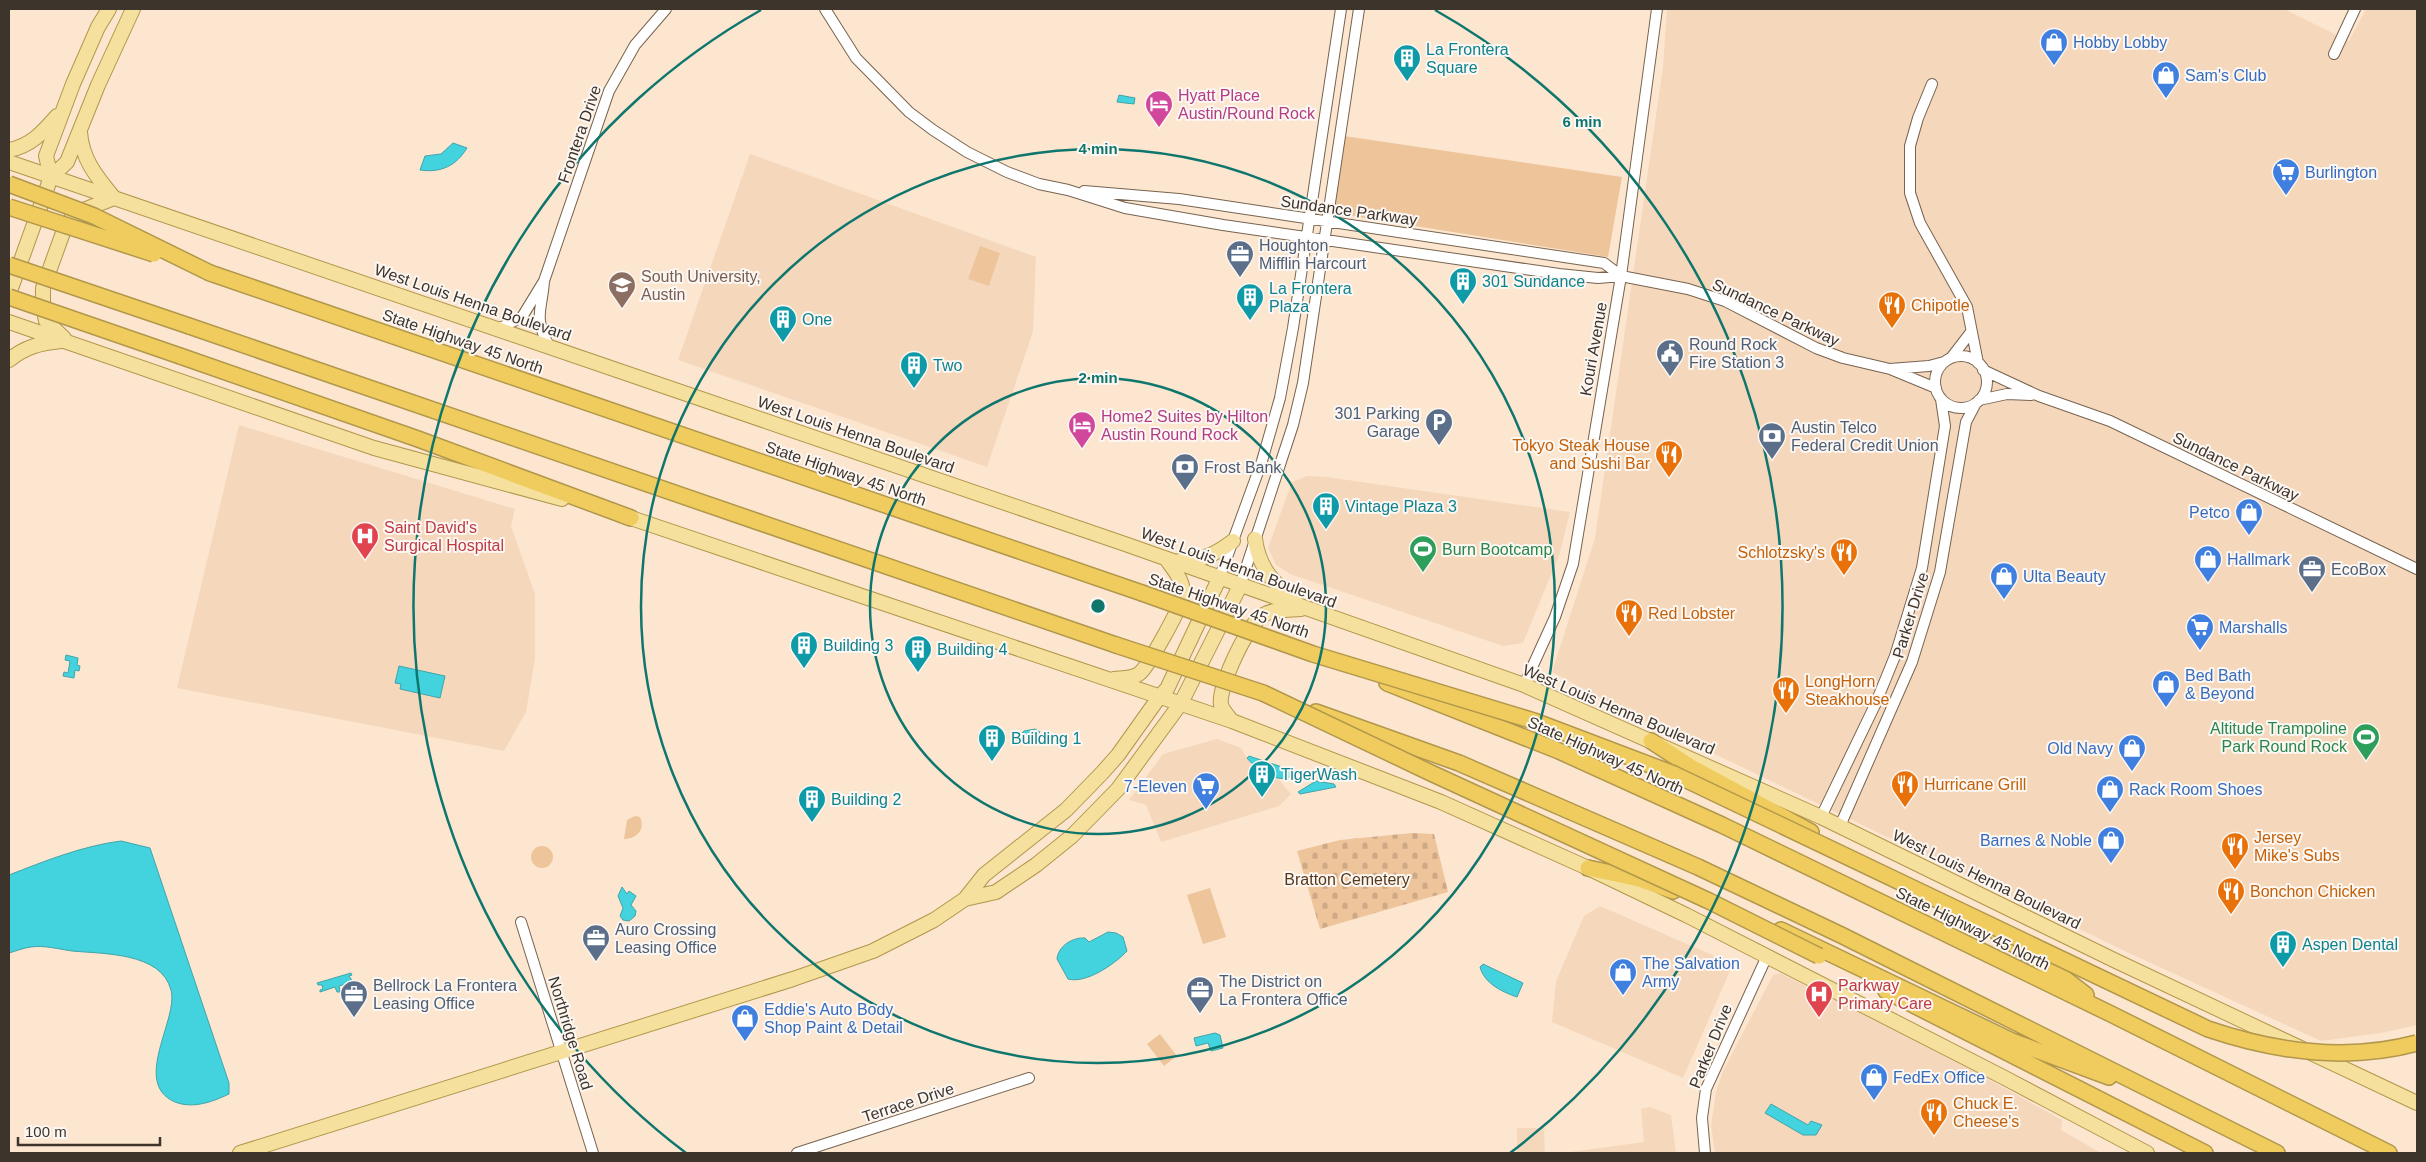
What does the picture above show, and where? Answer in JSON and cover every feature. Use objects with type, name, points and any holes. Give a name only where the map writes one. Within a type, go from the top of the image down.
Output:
[{"type":"highway","points":[[9,184],[94,216],[210,273]]},
{"type":"highway","name":"State Highway 45 North","points":[[9,207],[210,273],[1142,593],[1313,654],[1559,751],[1722,825],[2111,1014],[2390,1153]]},
{"type":"highway","points":[[9,264],[1116,645],[1263,693],[1459,763],[1698,867],[1841,935],[2277,1153]]},
{"type":"highway","points":[[9,295],[418,439],[631,518]]},
{"type":"highway","points":[[1313,654],[1489,705],[1577,736],[1674,774],[2208,1029],[2253,1043],[2303,1052],[2378,1052],[2417,1043]]},
{"type":"highway","points":[[1263,693],[1431,773],[1718,905],[2205,1153]]},
{"type":"highway","points":[[1651,740],[1691,767],[1995,932],[2060,975],[2111,1014]]},
{"type":"highway","points":[[1588,868],[1639,878],[1788,932],[2012,1041],[2100,1075],[2158,1093]]},
{"type":"main road","points":[[51,177],[46,156],[62,110],[98,27],[109,9]]},
{"type":"main road","points":[[9,295],[51,177],[68,162],[80,127],[133,9]]},
{"type":"main road","points":[[9,150],[39,137],[62,110]]},
{"type":"main road","points":[[67,341],[46,321],[43,306],[43,288],[65,227],[76,213],[114,198],[92,171],[81,146],[80,127]]},
{"type":"main road","name":"West Louis Henna Boulevard","points":[[9,162],[549,346],[1524,685],[1821,817],[2116,962],[2417,1102]]},
{"type":"main road","points":[[9,322],[374,448],[631,518],[1182,703],[1441,802],[1588,868],[1767,956],[2147,1153]]},
{"type":"main road","points":[[9,360],[26,348],[39,343],[67,341]]},
{"type":"main road","points":[[1255,539],[1258,556],[1264,570],[1275,584],[1304,609]]},
{"type":"main road","points":[[1167,560],[1198,561],[1211,556],[1232,541]]},
{"type":"main road","points":[[1111,679],[1132,677],[1139,674],[1151,661],[1183,596],[1180,580],[1167,560]]},
{"type":"main road","points":[[965,899],[984,875],[1066,810],[1118,755],[1167,689],[1219,579]]},
{"type":"main road","points":[[240,1153],[793,979],[864,954],[900,938],[965,899],[996,892],[1036,865],[1083,825],[1118,789],[1182,703],[1240,586]]},
{"type":"main road","points":[[1232,721],[1221,705],[1222,689],[1252,626],[1264,614],[1304,609]]},
{"type":"main road","points":[[1066,810],[1083,825]]},
{"type":"street","name":"Frontera Drive","points":[[544,281],[609,91],[635,46],[666,9]]},
{"type":"street","name":"Sundance Parkway","points":[[825,9],[856,58],[909,112],[967,152],[1007,172],[1039,184],[1068,190],[1125,208],[1324,240],[1560,274],[1598,278],[1621,276],[1662,282],[1725,301],[1816,348],[1843,358],[1890,370],[1902,376],[1926,382],[1936,388]]},
{"type":"street","points":[[1219,579],[1262,461],[1278,407],[1310,219],[1341,9]]},
{"type":"street","points":[[1240,586],[1299,402],[1359,9]]},
{"type":"street","name":"Kouri Avenue","points":[[1524,685],[1555,618],[1573,564],[1621,276],[1657,9]]},
{"type":"street","points":[[2334,54],[2355,9]]},
{"type":"street","points":[[1932,84],[1918,118],[1910,146],[1910,193],[1920,224],[1970,315],[1971,332],[1986,385],[1978,401],[1960,408],[1949,405],[1941,399],[1936,388],[1936,374],[1971,332]]},
{"type":"street","name":"Sundance Parkway","points":[[1068,190],[1179,199],[1604,263],[1621,276]]},
{"type":"street","points":[[498,329],[522,317],[544,281]]},
{"type":"street","points":[[544,281],[543,300],[538,314],[542,332],[549,346]]},
{"type":"street","points":[[1948,360],[1960,356],[1980,366]]},
{"type":"street","name":"Sundance Parkway","points":[[1890,370],[1929,366],[1948,360]]},
{"type":"street","name":"Sundance Parkway","points":[[1980,366],[2039,396],[2110,421],[2417,569]]},
{"type":"street","name":"Sundance Parkway","points":[[1978,401],[2007,394],[2039,396]]},
{"type":"street","name":"Parker Drive","points":[[1821,817],[1875,705],[1895,656],[1922,568],[1933,508],[1944,426],[1941,399]]},
{"type":"street","name":"Parker Drive","points":[[1840,826],[1912,662],[1940,572],[1966,422],[1978,401]]},
{"type":"street","points":[[1933,508],[1950,511]]},
{"type":"street","points":[[1895,656],[1912,662]]},
{"type":"street","name":"Northridge Road","points":[[521,922],[593,1153]]},
{"type":"street","name":"Parker Drive","points":[[1705,1153],[1702,1118],[1706,1089],[1767,956]]},
{"type":"street","name":"Terrace Drive","points":[[797,1153],[1029,1078]]},
{"type":"shaded area","points":[[1667,9],[2284,9],[2349,41],[2366,9],[2417,9],[2417,1025],[2381,1033],[2321,1041],[2131,954],[1621,709],[1552,672],[1595,538],[1663,67]]},
{"type":"shaded area","points":[[750,154],[1036,257],[1033,332],[987,467],[678,360]]},
{"type":"shaded area","name":"Saint David's Surgical Hospital","points":[[239,425],[515,509],[511,526],[535,594],[535,659],[526,712],[504,751],[177,688]]},
{"type":"shaded area","points":[[1307,476],[1327,477],[1570,512],[1560,553],[1523,643],[1503,646],[1290,574],[1276,565],[1268,548],[1292,482]]},
{"type":"shaded area","points":[[1217,739],[1241,748],[1253,769],[1279,780],[1291,794],[1279,806],[1161,842],[1146,805],[1129,800],[1163,754]]},
{"type":"shaded area","points":[[1600,906],[1733,964],[1683,1078],[1552,1022],[1556,981],[1584,916]]},
{"type":"shaded area","points":[[1780,973],[1954,1060],[2062,1120],[2061,1130],[2101,1153],[1715,1153],[1711,1125],[1716,1092],[1723,1071],[1773,975]]},
{"type":"shaded area","points":[[1650,1107],[1671,1115],[1676,1153],[1563,1153],[1644,1142],[1641,1109]]},
{"type":"shaded area","points":[[1517,1128],[1544,1128],[1545,1153],[1517,1153]]},
{"type":"green space","points":[[1344,136],[1622,177],[1608,257],[1334,213]]},
{"type":"green space","points":[[980,246],[1000,253],[989,286],[968,279]]},
{"type":"green space","points":[[635,816],[640,817],[642,822],[641,830],[636,835],[624,839],[627,820]]},
{"type":"green space","name":"Bratton Cemetery","points":[[1412,833],[1434,834],[1448,892],[1320,929],[1297,851],[1340,840]]},
{"type":"green space","points":[[542,846],[550,849],[553,857],[550,865],[542,868],[534,865],[531,857],[534,849]]},
{"type":"green space","points":[[1210,888],[1226,937],[1203,944],[1187,895]]},
{"type":"green space","points":[[1160,1034],[1177,1056],[1164,1066],[1147,1044]]},
{"type":"water","points":[[1119,95],[1135,98],[1134,104],[1117,102]]},
{"type":"water","points":[[453,143],[467,148],[453,164],[441,169],[420,170],[425,156],[441,154]]},
{"type":"water","points":[[1073,420],[1089,426],[1086,433],[1070,427]]},
{"type":"water","points":[[66,655],[78,658],[77,665],[80,666],[79,671],[75,670],[74,678],[63,676],[64,672],[68,673],[70,661],[65,660]]},
{"type":"water","points":[[399,666],[445,676],[440,698],[400,689],[401,684],[395,683]]},
{"type":"water","points":[[1035,729],[1040,732],[1028,743],[1016,744],[1016,739],[1024,731]]},
{"type":"water","points":[[1249,756],[1296,773],[1290,777],[1283,778],[1270,776],[1251,763],[1247,758]]},
{"type":"water","points":[[1316,781],[1334,784],[1336,787],[1300,794],[1298,792]]},
{"type":"water","points":[[121,841],[150,848],[229,1083],[229,1094],[216,1100],[196,1105],[175,1102],[163,1093],[157,1081],[160,1050],[172,1002],[171,990],[165,978],[156,968],[129,957],[46,947],[28,947],[9,953],[9,875],[78,850]]},
{"type":"water","points":[[622,887],[627,894],[629,891],[636,896],[631,905],[636,911],[635,916],[629,921],[623,920],[620,916],[623,908],[618,896]]},
{"type":"water","points":[[1108,932],[1116,933],[1123,937],[1127,951],[1100,972],[1083,979],[1068,979],[1057,959],[1063,946],[1080,938],[1085,938],[1089,942]]},
{"type":"water","points":[[1483,964],[1523,983],[1517,997],[1500,990],[1485,978],[1480,967]]},
{"type":"water","points":[[351,973],[352,975],[349,976],[353,982],[339,986],[340,992],[337,992],[335,987],[320,992],[323,989],[322,985],[317,983]]},
{"type":"water","points":[[1215,1033],[1220,1035],[1223,1048],[1211,1051],[1208,1043],[1196,1046],[1194,1038]]},
{"type":"water","points":[[1771,1104],[1808,1125],[1811,1121],[1822,1125],[1816,1135],[1803,1135],[1765,1113]]},
{"type":"place","name":"Hobby Lobby","points":[[2054,66]]},
{"type":"place","name":"La Frontera Square","points":[[1407,82]]},
{"type":"place","name":"Sam's Club","points":[[2166,99]]},
{"type":"place","name":"Hyatt Place Austin/Round Rock","points":[[1159,128]]},
{"type":"place","name":"Burlington","points":[[2286,196]]},
{"type":"place","name":"Houghton Mifflin Harcourt","points":[[1240,278]]},
{"type":"place","name":"301 Sundance","points":[[1463,305]]},
{"type":"place","name":"South University, Austin","points":[[622,309]]},
{"type":"place","name":"La Frontera Plaza","points":[[1250,321]]},
{"type":"place","name":"Chipotle","points":[[1892,329]]},
{"type":"place","name":"One","points":[[783,343]]},
{"type":"place","name":"Round Rock Fire Station 3","points":[[1670,377]]},
{"type":"place","name":"Two","points":[[914,389]]},
{"type":"place","name":"301 Parking Garage","points":[[1439,446]]},
{"type":"place","name":"Home2 Suites by Hilton Austin Round Rock","points":[[1082,449]]},
{"type":"place","name":"Austin Telco Federal Credit Union","points":[[1772,460]]},
{"type":"place","name":"Tokyo Steak House and Sushi Bar","points":[[1669,478]]},
{"type":"place","name":"Frost Bank","points":[[1185,491]]},
{"type":"place","name":"Vintage Plaza 3","points":[[1326,530]]},
{"type":"place","name":"Petco","points":[[2249,536]]},
{"type":"place","name":"Saint David's Surgical Hospital","points":[[365,560]]},
{"type":"place","name":"Burn Bootcamp","points":[[1423,573]]},
{"type":"place","name":"Schlotzsky's","points":[[1844,576]]},
{"type":"place","name":"Hallmark","points":[[2208,583]]},
{"type":"place","name":"EcoBox","points":[[2312,593]]},
{"type":"place","name":"Ulta Beauty","points":[[2004,600]]},
{"type":"place","name":"Red Lobster","points":[[1629,637]]},
{"type":"place","name":"Marshalls","points":[[2200,651]]},
{"type":"place","name":"Building 3","points":[[804,669]]},
{"type":"place","name":"Building 4","points":[[918,673]]},
{"type":"place","name":"Bed Bath & Beyond","points":[[2166,708]]},
{"type":"place","name":"LongHorn Steakhouse","points":[[1786,714]]},
{"type":"place","name":"Altitude Trampoline Park Round Rock","points":[[2366,761]]},
{"type":"place","name":"Building 1","points":[[992,762]]},
{"type":"place","name":"Old Navy","points":[[2132,772]]},
{"type":"place","name":"TigerWash","points":[[1262,798]]},
{"type":"place","name":"Hurricane Grill","points":[[1905,808]]},
{"type":"place","name":"7-Eleven","points":[[1206,810]]},
{"type":"place","name":"Rack Room Shoes","points":[[2110,813]]},
{"type":"place","name":"Building 2","points":[[812,823]]},
{"type":"place","name":"Barnes & Noble","points":[[2111,864]]},
{"type":"place","name":"Jersey Mike's Subs","points":[[2235,870]]},
{"type":"place","name":"Bonchon Chicken","points":[[2231,915]]},
{"type":"place","name":"Auro Crossing Leasing Office","points":[[596,962]]},
{"type":"place","name":"Aspen Dental","points":[[2283,968]]},
{"type":"place","name":"The Salvation Army","points":[[1623,996]]},
{"type":"place","name":"The District on La Frontera Office","points":[[1200,1014]]},
{"type":"place","name":"Bellrock La Frontera Leasing Office","points":[[354,1018]]},
{"type":"place","name":"Parkway Primary Care","points":[[1819,1018]]},
{"type":"place","name":"Eddie's Auto Body Shop Paint & Detail","points":[[745,1042]]},
{"type":"place","name":"FedEx Office","points":[[1874,1101]]},
{"type":"place","name":"Chuck E. Cheese's","points":[[1934,1136]]}]
